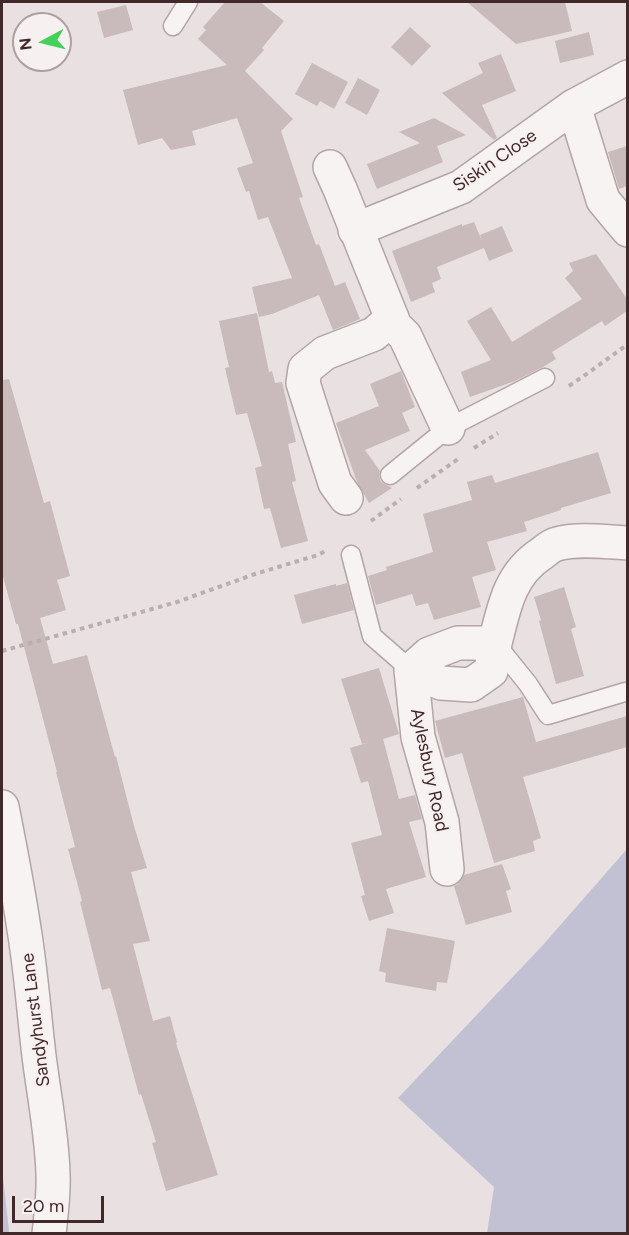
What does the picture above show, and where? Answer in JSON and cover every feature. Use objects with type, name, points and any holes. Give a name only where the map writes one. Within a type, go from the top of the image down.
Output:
[{"type":"street","name":"Siskin Close","points":[[356,230],[461,187],[574,106],[627,77]]},
{"type":"street","points":[[574,106],[603,200],[627,230]]},
{"type":"street","points":[[330,167],[395,326],[405,336],[448,428]]},
{"type":"street","points":[[346,498],[335,483],[303,383],[305,369],[303,362],[375,334],[392,318]]},
{"type":"street","points":[[411,670],[429,654],[458,644],[495,642],[513,584],[532,560],[556,544],[583,541],[627,543]]},
{"type":"street","name":"Aylesbury Road","points":[[411,670],[418,737],[442,822],[447,869]]},
{"type":"street","name":"Sandyhurst Lane","points":[[2,807],[25,931],[50,1132],[54,1175],[49,1233]]},
{"type":"lane","points":[[172,26],[188,2]]},
{"type":"lane","points":[[390,475],[448,428],[545,378]]},
{"type":"lane","points":[[351,555],[372,636],[411,670]]},
{"type":"lane","points":[[495,642],[528,684],[548,716],[625,692]]},
{"type":"shaded area","points":[[627,849],[627,1233],[487,1233],[494,1187],[398,1098],[542,946]]},
{"type":"shaded area","points":[[2,1168],[9,1231],[8,1233],[2,1233]]},
{"type":"building","points":[[225,2],[260,2],[284,21],[262,48],[264,50],[245,71],[293,119],[281,131],[303,197],[299,198],[316,245],[319,244],[335,286],[345,282],[360,319],[333,330],[319,295],[259,317],[252,287],[292,278],[268,217],[258,220],[249,191],[246,192],[237,168],[253,163],[237,118],[192,131],[196,145],[171,150],[162,138],[138,145],[123,90],[227,65],[198,39],[206,30],[203,27]]},
{"type":"building","points":[[467,2],[565,2],[572,31],[516,44]]},
{"type":"building","points":[[126,5],[133,30],[104,38],[97,12]]},
{"type":"building","points":[[410,27],[431,46],[412,66],[391,47]]},
{"type":"building","points":[[589,32],[594,55],[560,63],[555,41]]},
{"type":"building","points":[[501,54],[516,91],[482,105],[497,138],[494,140],[442,93],[483,73],[478,63]]},
{"type":"building","points":[[312,63],[348,82],[334,109],[320,101],[317,106],[295,94]]},
{"type":"building","points":[[358,78],[380,90],[367,115],[345,103]]},
{"type":"building","points":[[434,118],[466,135],[437,146],[443,162],[377,189],[367,164],[420,143],[399,132]]},
{"type":"building","points":[[627,146],[627,186],[619,189],[608,152]]},
{"type":"building","points":[[474,222],[482,241],[480,235],[502,226],[513,251],[489,261],[484,248],[437,267],[441,279],[432,283],[435,292],[411,302],[392,251],[462,224],[462,226]]},
{"type":"building","points":[[596,254],[627,299],[627,311],[605,326],[602,321],[552,352],[556,359],[543,367],[515,381],[470,397],[461,372],[491,360],[467,321],[491,307],[512,342],[582,299],[565,278],[573,271],[569,263]]},
{"type":"building","points":[[257,313],[269,372],[272,371],[275,383],[282,382],[296,442],[288,444],[296,481],[292,482],[308,541],[281,548],[270,508],[264,509],[255,468],[262,466],[247,413],[236,415],[225,368],[229,367],[219,321]]},
{"type":"building","points":[[401,371],[415,407],[402,413],[410,431],[365,450],[380,471],[381,482],[392,488],[369,503],[357,482],[336,423],[379,406],[370,384]]},
{"type":"building","points":[[9,379],[44,503],[50,501],[70,576],[57,580],[66,610],[40,618],[53,664],[87,655],[147,868],[131,872],[150,941],[133,944],[153,1021],[170,1016],[176,1043],[218,1175],[166,1191],[152,1143],[156,1142],[141,1094],[139,1095],[110,988],[102,990],[68,849],[75,847],[18,624],[16,624],[2,573],[2,380]]},
{"type":"building","points":[[598,452],[611,493],[524,522],[527,531],[487,542],[496,570],[472,577],[481,607],[434,620],[428,603],[416,606],[412,594],[376,605],[368,576],[387,570],[386,567],[433,552],[423,514],[472,500],[467,482],[492,475],[495,483]]},
{"type":"building","points":[[347,583],[354,610],[302,624],[294,595]]},
{"type":"building","points":[[564,587],[576,627],[571,629],[584,676],[556,684],[534,597]]},
{"type":"building","points":[[379,668],[399,734],[383,739],[399,799],[415,795],[422,819],[409,822],[426,877],[386,889],[394,913],[369,921],[361,896],[365,895],[351,843],[382,835],[368,781],[361,783],[350,748],[370,742],[362,744],[341,679]]},
{"type":"building","points":[[523,697],[536,742],[627,716],[627,747],[523,777],[541,838],[533,841],[535,851],[494,863],[462,753],[445,758],[435,721]]},
{"type":"building","points":[[502,864],[511,889],[506,891],[512,912],[466,925],[454,886],[464,875]]},
{"type":"building","points":[[387,928],[455,941],[447,983],[437,982],[436,991],[385,982],[386,973],[379,971]]}]
